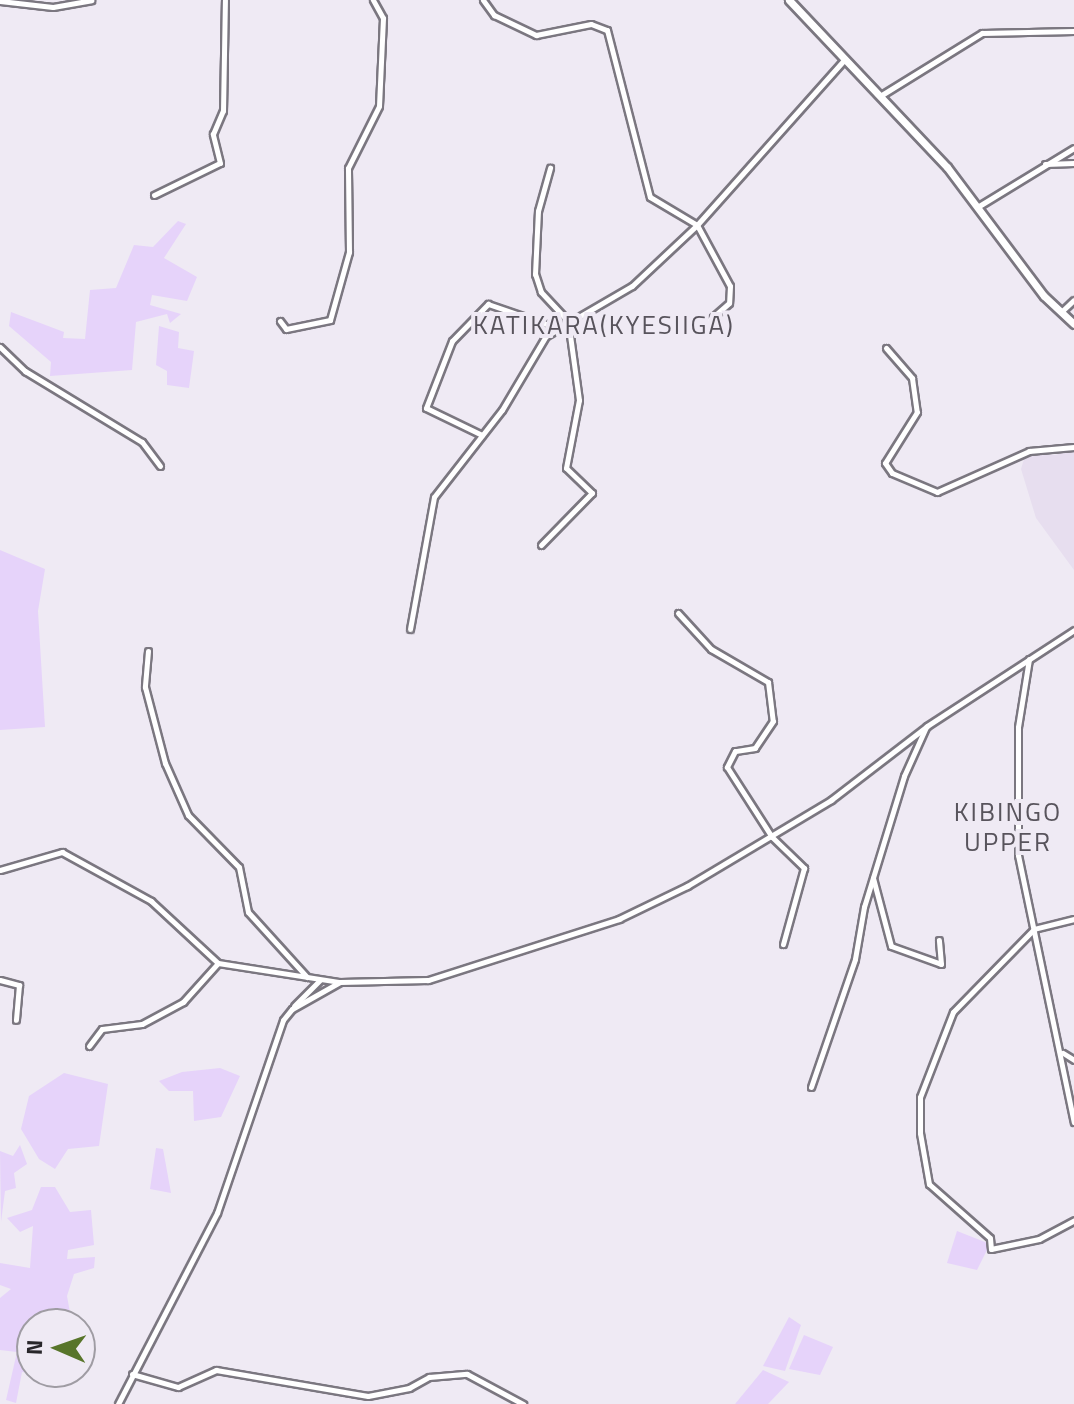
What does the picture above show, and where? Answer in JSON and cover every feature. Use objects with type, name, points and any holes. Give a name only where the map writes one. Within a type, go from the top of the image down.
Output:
[{"type":"main road","points":[[789,0],[979,206],[1044,296],[1074,324]]},
{"type":"street","points":[[0,1],[46,7],[91,0]]},
{"type":"street","points":[[154,195],[220,163],[213,134],[223,111],[225,0]]},
{"type":"street","points":[[280,321],[286,329],[330,320],[349,252],[348,168],[379,106],[383,18],[373,0]]},
{"type":"street","points":[[483,0],[494,15],[536,35],[603,26],[620,69],[650,197],[697,225],[731,296],[701,327]]},
{"type":"street","points":[[880,96],[982,33],[1074,31]]},
{"type":"street","points":[[410,629],[434,497],[482,435],[555,327],[632,286],[697,225],[844,60]]},
{"type":"street","points":[[979,206],[1040,164],[1074,148]]},
{"type":"street","points":[[1040,164],[1074,163]]},
{"type":"street","points":[[541,545],[592,495],[566,468],[579,404],[568,321],[541,292],[535,274],[538,211],[550,168]]},
{"type":"street","points":[[1062,311],[1074,300]]},
{"type":"street","points":[[482,435],[426,408],[452,341],[488,304],[555,327]]},
{"type":"street","points":[[0,347],[25,371],[142,442],[160,466]]},
{"type":"street","points":[[886,348],[912,378],[917,412],[885,463],[892,473],[937,492],[1029,451],[1074,447]]},
{"type":"street","points":[[678,613],[703,633],[711,649],[768,682],[773,721],[755,748],[735,751],[727,767],[772,837],[804,868],[783,944]]},
{"type":"street","points":[[0,870],[52,852],[81,860],[151,901],[218,963],[340,982],[428,980],[619,919],[772,837],[927,726],[1074,630]]},
{"type":"street","points":[[148,651],[145,687],[165,763],[188,815],[239,867],[248,912],[307,977]]},
{"type":"street","points":[[1029,659],[1016,797],[1019,862],[1061,1048],[1074,1122]]},
{"type":"street","points":[[811,1087],[858,950],[873,877],[927,726]]},
{"type":"street","points":[[873,877],[891,946],[941,964],[939,940]]},
{"type":"street","points":[[1074,919],[1034,929],[950,1016],[920,1097],[922,1161],[933,1188],[990,1238],[991,1249],[1035,1240],[1074,1220]]},
{"type":"street","points":[[89,1046],[102,1029],[142,1024],[183,1002],[218,963]]},
{"type":"street","points":[[118,1404],[217,1213],[283,1020],[321,979]]},
{"type":"street","points":[[0,980],[19,985],[16,1020]]},
{"type":"street","points":[[292,1009],[340,982]]},
{"type":"street","points":[[1061,1048],[1074,1060]]},
{"type":"street","points":[[132,1374],[178,1387],[216,1370],[368,1396],[463,1373],[484,1378],[523,1404]]},
{"type":"shaded area","points":[[178,221],[186,224],[164,258],[197,277],[187,301],[152,295],[150,305],[181,314],[170,323],[167,314],[136,322],[132,370],[50,376],[51,362],[9,326],[11,312],[64,332],[63,338],[85,339],[90,290],[116,288],[134,245],[153,247]]},
{"type":"shaded area","points":[[159,326],[179,332],[178,348],[194,351],[189,388],[167,385],[167,371],[156,365]]},
{"type":"shaded area","points":[[1074,447],[1074,570],[1036,518],[1021,469],[1026,452],[1056,455]]},
{"type":"shaded area","points":[[0,550],[45,569],[38,611],[45,727],[0,730]]},
{"type":"shaded area","points":[[220,1068],[240,1076],[221,1117],[194,1121],[193,1091],[169,1091],[159,1081],[182,1072]]},
{"type":"shaded area","points":[[64,1073],[108,1084],[99,1146],[68,1149],[55,1169],[39,1159],[21,1129],[29,1096]]},
{"type":"shaded area","points":[[20,1145],[27,1164],[14,1173],[16,1188],[5,1191],[1,1222],[0,1151],[13,1156]]},
{"type":"shaded area","points":[[156,1148],[163,1149],[171,1193],[150,1189]]},
{"type":"shaded area","points":[[41,1187],[55,1187],[70,1212],[91,1210],[94,1245],[68,1250],[67,1259],[95,1257],[94,1268],[74,1274],[67,1296],[69,1308],[16,1308],[16,1352],[0,1350],[0,1298],[11,1289],[0,1285],[0,1263],[30,1268],[33,1226],[20,1232],[7,1218],[32,1210]]},
{"type":"shaded area","points":[[957,1231],[990,1244],[977,1270],[947,1263]]},
{"type":"shaded area","points":[[789,1317],[801,1325],[785,1371],[763,1366]]},
{"type":"shaded area","points":[[804,1335],[833,1347],[820,1375],[789,1369]]},
{"type":"shaded area","points":[[16,1356],[16,1388],[19,1388],[16,1403],[6,1400]]},
{"type":"shaded area","points":[[763,1370],[789,1382],[768,1404],[735,1404]]},
{"type":"district","name":"KATIKARA(KYESIIGA)","points":[[604,325]]},
{"type":"district","name":"KIBINGO UPPER","points":[[1008,827]]}]
